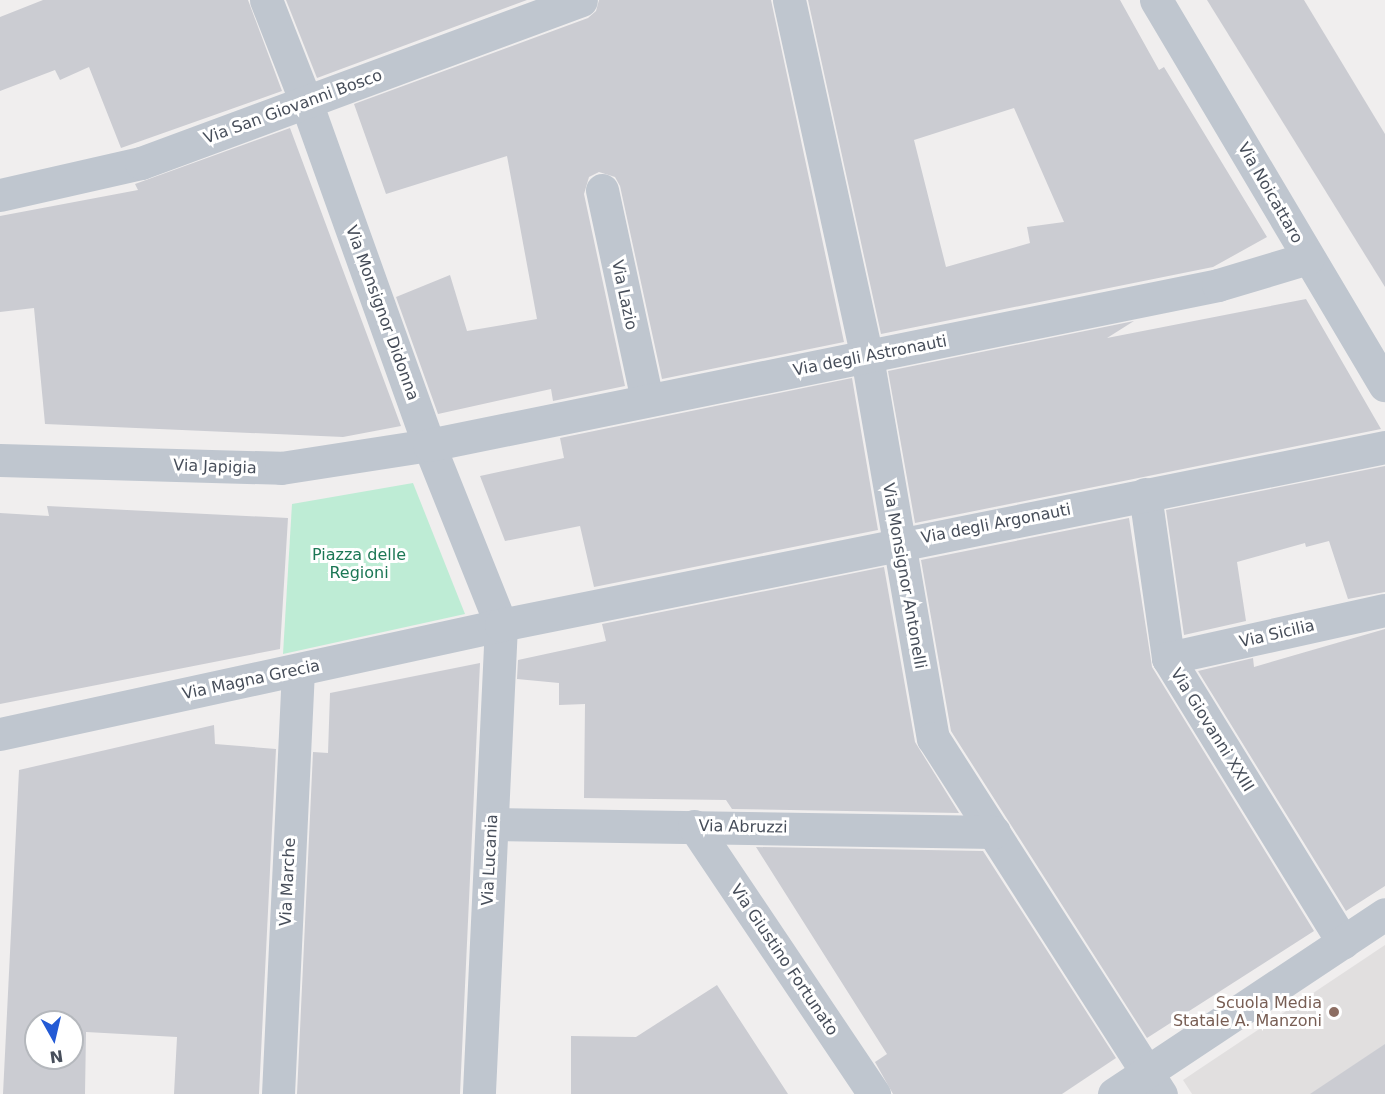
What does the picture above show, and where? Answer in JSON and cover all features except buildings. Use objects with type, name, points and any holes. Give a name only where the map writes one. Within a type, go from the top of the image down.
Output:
[{"type":"street","name":"Via Monsignor Didonna","points":[[266,0],[306,102],[429,444],[501,625]]},
{"type":"street","name":"Via San Giovanni Bosco","points":[[0,195],[141,163],[581,0]]},
{"type":"street","name":"Via Monsignor Antonelli","points":[[789,0],[867,357],[933,738],[1154,1083]]},
{"type":"street","name":"Via Noicattaro","points":[[1156,0],[1385,385]]},
{"type":"street","name":"Via Lazio","points":[[602,190],[647,400]]},
{"type":"street","name":"Via degli Astronauti","points":[[429,444],[1218,285],[1308,258]]},
{"type":"street","name":"Via Japigia","points":[[0,460],[280,468],[429,444]]},
{"type":"street","name":"Via degli Argonauti","points":[[501,625],[1385,447]]},
{"type":"street","name":"Via Giovanni XXIII","points":[[1145,494],[1168,658],[1343,942]]},
{"type":"street","name":"Via Sicilia","points":[[1168,658],[1385,610]]},
{"type":"street","name":"Via Magna Grecia","points":[[0,734],[501,625]]},
{"type":"street","name":"Via Lucania","points":[[479,1094],[501,625]]},
{"type":"street","name":"Via Marche","points":[[278,1094],[298,670]]},
{"type":"street","name":"Via Abruzzi","points":[[492,824],[994,832]]},
{"type":"street","name":"Via Giustino Fortunato","points":[[694,826],[874,1094]]},
{"type":"street","points":[[1114,1094],[1154,1083],[1343,942],[1385,914]]},
{"type":"shaded area","name":"Scuola Media Statale A. Manzoni","points":[[1385,945],[1385,1094],[1192,1094],[1183,1080]]},
{"type":"green space","name":"Piazza delle Regioni","points":[[413,483],[465,614],[283,654],[292,504]]},
{"type":"place","name":"Scuola Media Statale A. Manzoni","points":[[1334,1012]]}]
